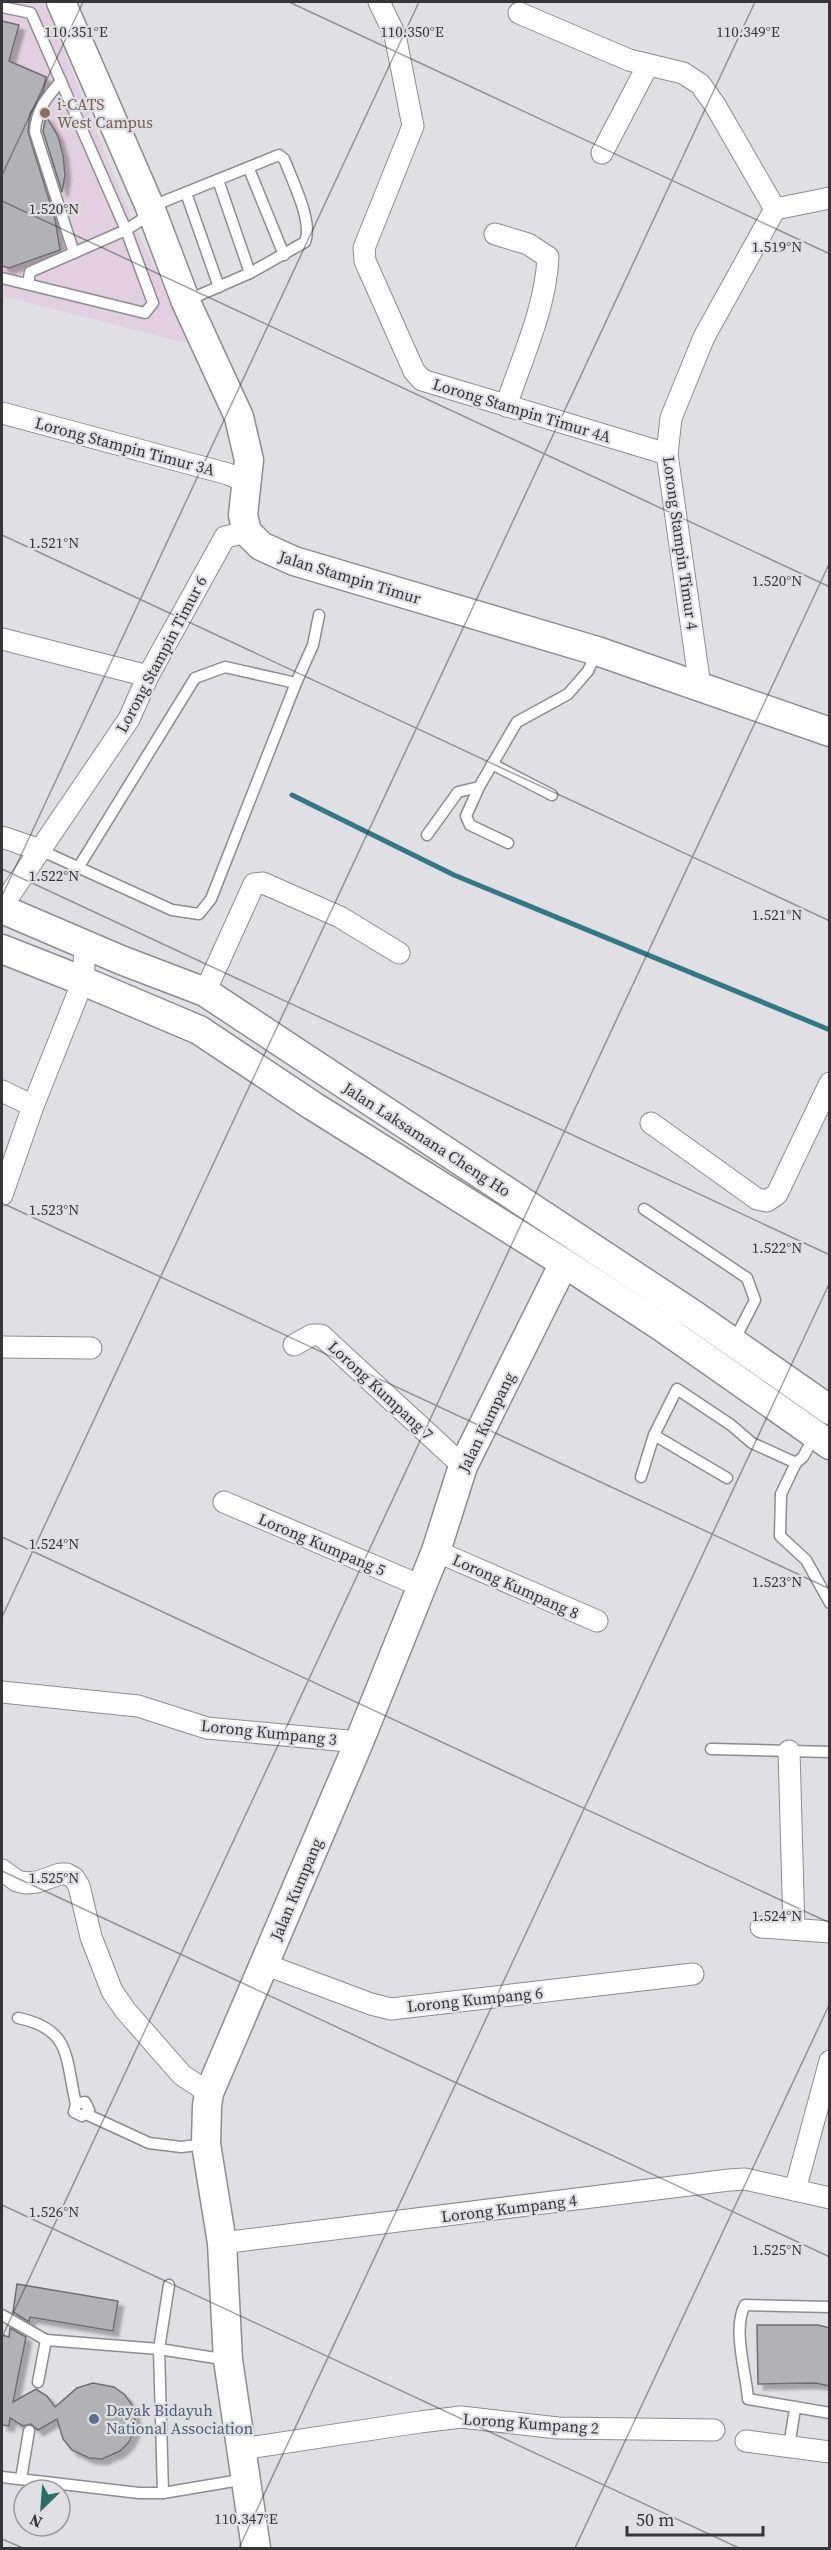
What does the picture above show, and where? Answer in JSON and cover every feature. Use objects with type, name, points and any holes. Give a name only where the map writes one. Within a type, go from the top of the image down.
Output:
[{"type":"street","points":[[61,2],[151,210],[186,302],[239,417],[249,460],[243,515],[247,532]]},
{"type":"street","name":"Lorong Stampin Timur 4A","points":[[379,2],[395,35],[412,126],[364,248],[365,261],[414,371],[422,380],[667,454]]},
{"type":"street","points":[[519,13],[648,65],[683,73],[699,84],[715,105],[775,209],[830,198]]},
{"type":"street","points":[[602,153],[648,65]]},
{"type":"street","name":"Lorong Stampin Timur 4","points":[[700,686],[667,454],[671,418],[704,337],[775,209]]},
{"type":"street","points":[[495,234],[528,244],[548,257],[547,283],[506,406]]},
{"type":"street","name":"Lorong Stampin Timur 3A","points":[[2,413],[228,474],[246,482]]},
{"type":"street","name":"Jalan Stampin Timur","points":[[247,532],[261,546],[294,561],[597,651],[830,732]]},
{"type":"street","name":"Lorong Stampin Timur 6","points":[[2,908],[129,719],[148,676],[225,537],[247,532]]},
{"type":"street","points":[[2,639],[148,676]]},
{"type":"street","points":[[2,837],[40,850]]},
{"type":"street","points":[[205,992],[254,884],[263,883],[340,917],[399,953]]},
{"type":"street","name":"Jalan Laksamana Cheng Ho","points":[[2,908],[85,946],[205,992],[830,1410]]},
{"type":"street","points":[[2,1194],[33,1106],[83,981],[85,946]]},
{"type":"street","name":"Jalan Laksamana Cheng Ho","points":[[2,949],[199,1030],[313,1106],[564,1263],[662,1328],[822,1440]]},
{"type":"street","points":[[651,1123],[757,1199],[767,1201],[777,1194],[830,1083]]},
{"type":"street","points":[[2,1091],[33,1106]]},
{"type":"street","name":"Jalan Kumpang","points":[[256,2548],[228,2360],[222,2243],[206,2144],[209,2093],[359,1742],[436,1551],[463,1466],[564,1263]]},
{"type":"street","name":"Lorong Kumpang 7","points":[[294,1345],[312,1335],[321,1335],[463,1466]]},
{"type":"street","points":[[2,1347],[91,1348]]},
{"type":"street","name":"Lorong Kumpang 5","points":[[224,1502],[421,1586]]},
{"type":"street","name":"Lorong Kumpang 8","points":[[436,1551],[597,1621]]},
{"type":"street","name":"Lorong Kumpang 3","points":[[2,1692],[138,1706],[207,1728],[359,1742]]},
{"type":"street","points":[[789,1751],[794,1929]]},
{"type":"street","points":[[2,1870],[17,1881],[26,1882],[37,1882],[60,1874],[67,1874],[74,1878],[79,1886],[91,1937],[112,1991],[125,2010],[182,2075],[209,2093]]},
{"type":"street","points":[[761,1927],[830,1932]]},
{"type":"street","name":"Lorong Kumpang 6","points":[[264,1964],[371,2004],[391,2008],[693,1974]]},
{"type":"street","points":[[795,2190],[830,2061]]},
{"type":"street","name":"Lorong Kumpang 4","points":[[222,2243],[729,2180],[745,2179],[830,2198]]},
{"type":"street","name":"Lorong Kumpang 2","points":[[242,2449],[461,2417],[558,2428],[714,2430]]},
{"type":"street","points":[[747,2441],[830,2451]]},
{"type":"lane","points":[[2,7],[31,13],[126,230],[153,303],[145,313],[2,278]]},
{"type":"lane","points":[[61,81],[42,105],[36,118],[35,132],[74,253]]},
{"type":"lane","points":[[28,284],[30,272],[126,230],[151,210],[186,193],[279,155],[285,159],[307,223],[308,234],[305,242],[250,273],[186,302]]},
{"type":"lane","points":[[249,169],[284,255]]},
{"type":"lane","points":[[218,180],[250,273]]},
{"type":"lane","points":[[186,193],[219,287]]},
{"type":"lane","points":[[40,850],[172,910],[199,914],[211,899],[313,645],[319,615]]},
{"type":"lane","points":[[508,843],[470,825],[466,816],[479,787],[517,722],[568,694],[588,671],[597,651]]},
{"type":"lane","points":[[78,868],[195,678],[225,667],[296,683]]},
{"type":"lane","points":[[492,764],[552,795]]},
{"type":"lane","points":[[427,835],[458,792],[479,787]]},
{"type":"lane","points":[[644,1209],[747,1278],[755,1300],[733,1343]]},
{"type":"lane","points":[[641,1477],[654,1435],[677,1389],[731,1425],[752,1443],[796,1463]]},
{"type":"lane","points":[[654,1435],[727,1478]]},
{"type":"lane","points":[[822,1440],[796,1463],[781,1494],[780,1536],[806,1560],[830,1603]]},
{"type":"lane","points":[[711,1749],[830,1752]]},
{"type":"lane","points":[[18,2018],[40,2022],[55,2034],[65,2052],[76,2104],[85,2102],[89,2110],[86,2114],[149,2143],[181,2146],[206,2144]]},
{"type":"lane","points":[[163,2493],[159,2349],[169,2284]]},
{"type":"lane","points":[[830,2307],[746,2305],[741,2313],[739,2330],[748,2399],[795,2409],[830,2413]]},
{"type":"lane","points":[[2,2315],[46,2340],[159,2349],[228,2360]]},
{"type":"lane","points":[[38,2382],[46,2340]]},
{"type":"lane","points":[[789,2446],[795,2409]]},
{"type":"lane","points":[[21,2478],[28,2431]]},
{"type":"lane","points":[[72,2485],[139,2493],[163,2493],[246,2479]]},
{"type":"shaded area","name":"i-CATS West Campus","points":[[2,2],[44,2],[134,225],[191,344],[2,296]]},
{"type":"building","points":[[2,21],[19,25],[9,61],[46,77],[43,92],[30,114],[28,132],[55,219],[60,250],[9,268],[2,266]]},
{"type":"building","points":[[46,116],[58,136],[63,155],[65,175],[62,192],[43,131]]},
{"type":"building","points":[[17,2284],[118,2301],[113,2331],[30,2317],[29,2322],[13,2312]]},
{"type":"building","points":[[757,2325],[818,2325],[830,2328],[830,2386],[815,2383],[758,2384]]},
{"type":"building","points":[[10,2328],[26,2337],[13,2402],[36,2389],[47,2396],[55,2407],[77,2388],[93,2383],[114,2387],[125,2395],[132,2405],[135,2418],[134,2431],[129,2442],[120,2451],[102,2459],[89,2458],[72,2450],[63,2439],[57,2419],[38,2430],[31,2424],[23,2426],[10,2418],[9,2426],[2,2425],[2,2335],[9,2337]]},
{"type":"waterway","points":[[292,795],[454,875],[830,1030]]},
{"type":"place","name":"i-CATS West Campus","points":[[45,113]]},
{"type":"place","name":"Dayak Bidayuh National Association","points":[[94,2419]]}]
